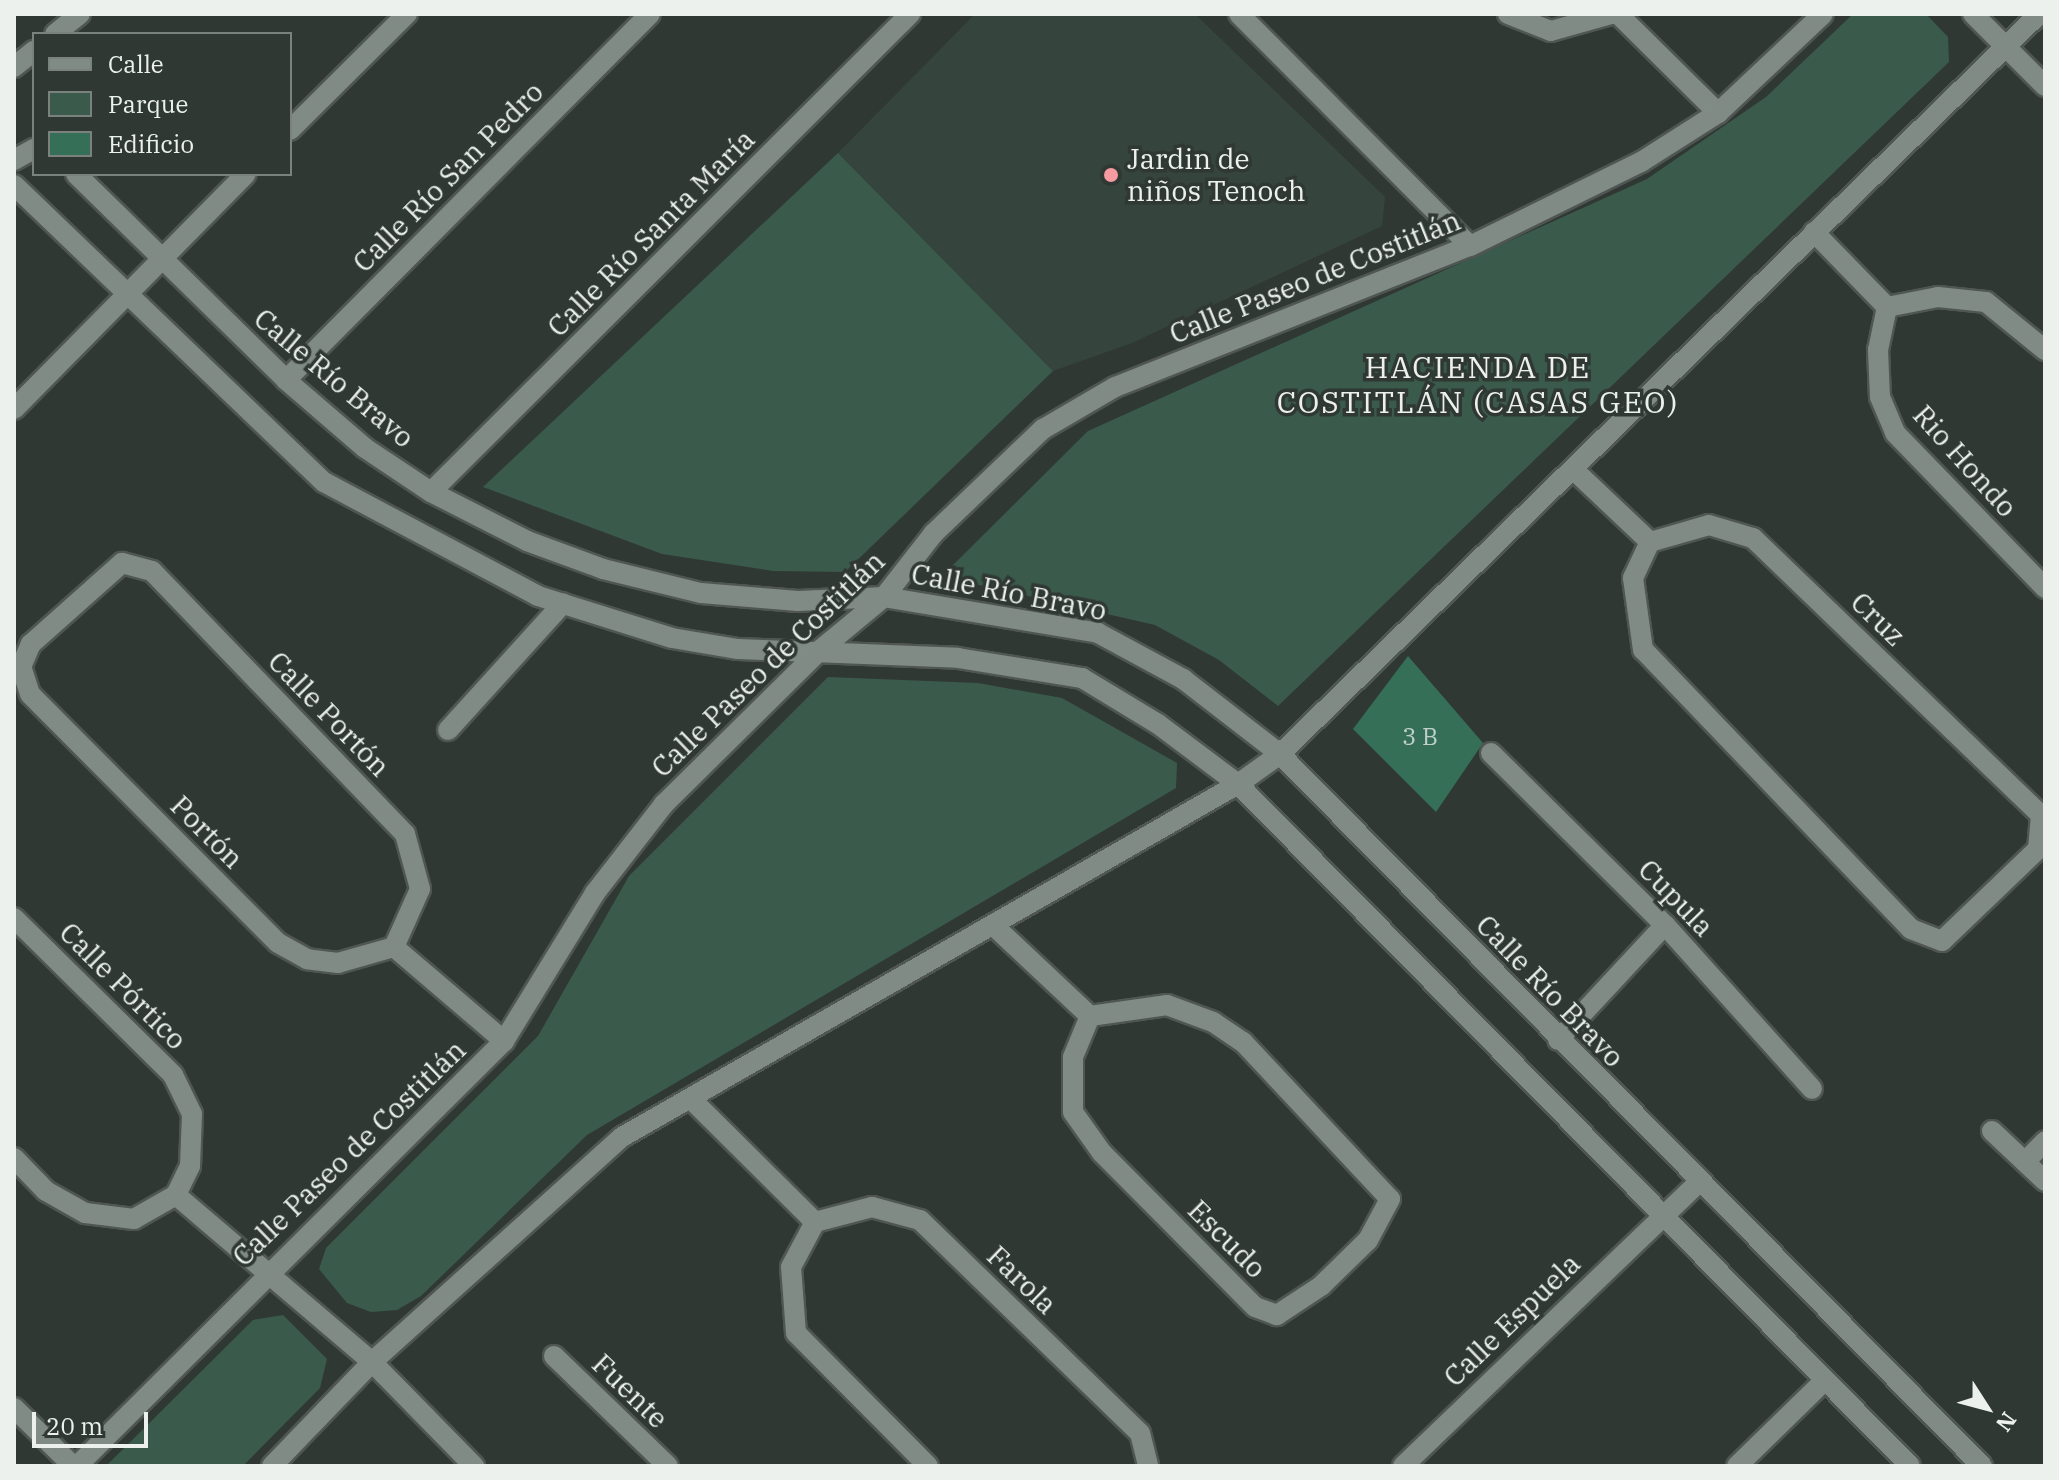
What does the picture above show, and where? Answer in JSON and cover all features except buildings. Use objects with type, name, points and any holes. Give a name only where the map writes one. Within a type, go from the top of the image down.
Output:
[{"type":"street","points":[[58,32],[80,14]]},
{"type":"street","points":[[292,126],[407,14]]},
{"type":"street","name":"Calle Río San Pedro","points":[[286,380],[650,14]]},
{"type":"street","name":"Calle Río Santa María","points":[[431,492],[910,14]]},
{"type":"street","points":[[1239,14],[1470,246]]},
{"type":"street","points":[[1508,14],[1551,31],[1611,14]]},
{"type":"street","points":[[1618,14],[1718,113]]},
{"type":"street","name":"Calle Paseo de Costitlán","points":[[75,1466],[268,1271],[504,1041],[595,893],[664,804],[820,650],[884,597],[934,533],[1077,404],[1470,246],[1641,162],[1718,113],[1823,14]]},
{"type":"street","points":[[1973,14],[2045,86]]},
{"type":"street","points":[[272,1466],[372,1362],[622,1137],[692,1100],[1238,784],[1280,754],[1575,471],[1814,232],[2039,14]]},
{"type":"street","points":[[14,67],[32,53]]},
{"type":"street","points":[[14,160],[32,150]]},
{"type":"street","name":"Calle Río Bravo","points":[[78,176],[286,380],[365,448],[431,492],[539,546],[701,593],[798,601],[884,597],[1098,633],[1183,679],[1280,754],[1558,1040],[1982,1466]]},
{"type":"street","points":[[14,409],[244,176]]},
{"type":"street","points":[[14,185],[324,482],[413,533],[563,603],[672,638],[767,652],[820,650],[958,658],[1082,678],[1158,724],[1238,784],[1910,1466]]},
{"type":"street","points":[[1814,232],[1887,307],[1938,297],[1986,302],[2045,350]]},
{"type":"street","name":"Rio Hondo","points":[[1887,307],[1878,350],[1880,397],[1895,433],[2045,588]]},
{"type":"street","points":[[1575,471],[1650,542]]},
{"type":"street","name":"Cruz","points":[[1709,525],[1753,538],[2041,815],[2038,849],[1942,941],[1911,929],[1643,650],[1633,578],[1650,542],[1709,525]]},
{"type":"street","name":"Calle Portón","points":[[21,667],[31,644],[94,583],[122,563],[152,571],[405,834],[420,889],[394,947]]},
{"type":"street","points":[[448,730],[563,603]]},
{"type":"street","name":"Portón","points":[[21,667],[30,694],[278,943],[307,959],[338,963],[394,947]]},
{"type":"street","name":"Cupula","points":[[1491,753],[1665,925],[1812,1089]]},
{"type":"street","name":"Calle Pórtico","points":[[14,918],[173,1075],[192,1114],[190,1166],[176,1195]]},
{"type":"street","points":[[1558,1040],[1665,925]]},
{"type":"street","points":[[994,926],[1090,1016]]},
{"type":"street","points":[[394,947],[504,1041]]},
{"type":"street","name":"Escudo","points":[[1167,1005],[1213,1022],[1243,1042],[1390,1199],[1368,1240],[1321,1286],[1277,1315],[1255,1307],[1102,1153],[1073,1112],[1073,1057],[1090,1016],[1167,1005]]},
{"type":"street","points":[[692,1100],[815,1222],[791,1267],[796,1333],[928,1466]]},
{"type":"street","points":[[1992,1131],[2045,1181]]},
{"type":"street","points":[[2025,1162],[2045,1141]]},
{"type":"street","points":[[14,1158],[46,1191],[85,1213],[134,1219],[176,1195],[372,1362],[474,1466]]},
{"type":"street","name":"Calle Espuela","points":[[1403,1466],[1661,1215],[1699,1182]]},
{"type":"street","name":"Farola","points":[[815,1222],[872,1207],[920,1220],[1140,1433],[1148,1466]]},
{"type":"street","name":"Fuente","points":[[554,1356],[668,1466]]},
{"type":"street","points":[[1737,1466],[1825,1380]]},
{"type":"street","points":[[14,1408],[75,1466]]},
{"type":"shaded area","name":"Jardin de niños Tenoch","points":[[975,14],[1195,14],[1385,197],[1382,226],[1132,343],[1053,371],[838,153]]},
{"type":"green space","points":[[1853,14],[1926,14],[1948,37],[1949,62],[1278,706],[1219,660],[1155,625],[953,579],[946,572],[1088,431],[1647,179],[1766,97]]},
{"type":"green space","points":[[838,153],[1053,371],[845,572],[773,571],[662,554],[483,487]]},
{"type":"green space","points":[[828,677],[978,683],[1062,698],[1177,763],[1176,788],[587,1135],[421,1296],[397,1310],[371,1312],[347,1303],[319,1269],[326,1248],[538,1036],[629,876]]},
{"type":"green space","points":[[283,1315],[327,1359],[320,1388],[243,1466],[106,1466],[253,1320]]},
{"type":"place","name":"Jardin de niños Tenoch","points":[[1111,175]]},
{"type":"district","name":"HACIENDA DE COSTITLÁN (CASAS GEO)","points":[[1478,384]]}]
